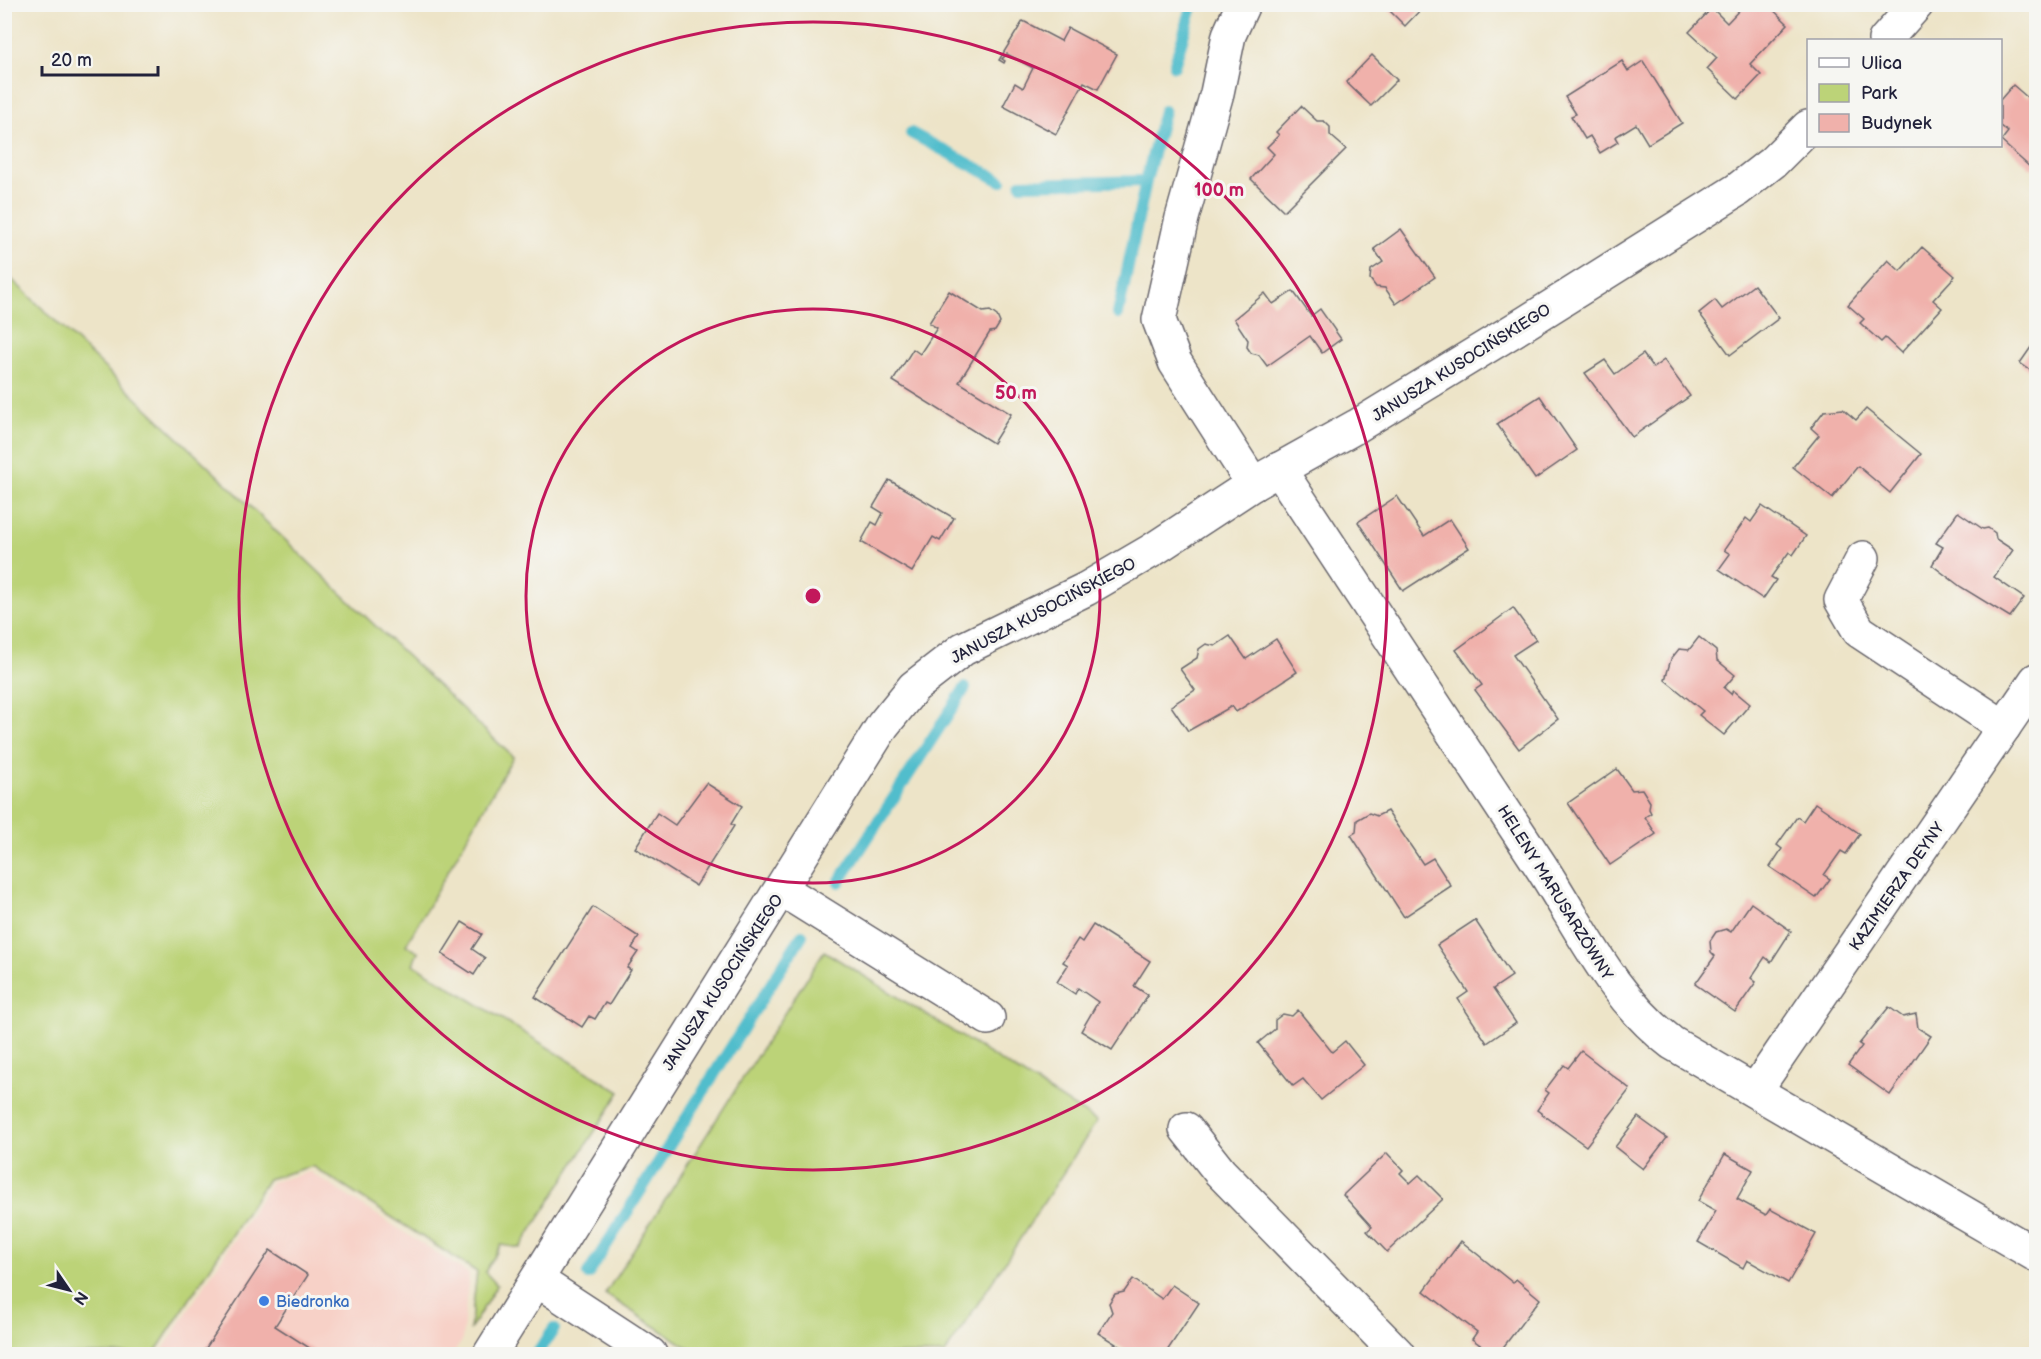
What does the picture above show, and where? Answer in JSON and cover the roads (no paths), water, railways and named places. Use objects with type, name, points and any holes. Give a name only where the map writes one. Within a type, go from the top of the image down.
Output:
[{"type":"street","name":"HELENY MARUSARZÓWNY","points":[[1244,4],[1229,35],[1217,93],[1182,218],[1159,320],[1175,362],[1266,476],[1543,868],[1604,971],[1648,1025],[1672,1043],[2037,1255]]},
{"type":"street","points":[[1886,39],[1917,4]]},
{"type":"street","name":"JANUSZA KUSOCIŃSKIEGO","points":[[490,1354],[648,1098],[884,725],[914,687],[963,649],[1086,589],[1151,551],[1266,476],[1357,426],[1737,190],[1773,162],[1807,129]]},
{"type":"street","points":[[1863,558],[1841,600],[1859,631],[2004,728]]},
{"type":"street","name":"KAZIMIERZA DEYNY","points":[[1755,1091],[2037,680]]},
{"type":"street","points":[[781,890],[988,1018]]},
{"type":"street","points":[[1186,1129],[1220,1172],[1398,1354]]},
{"type":"street","points":[[537,1280],[650,1354]]},
{"type":"waterway","points":[[1174,66],[1193,4]]},
{"type":"waterway","points":[[1118,314],[1146,181],[1164,111]]},
{"type":"waterway","points":[[911,133],[1001,181]]},
{"type":"waterway","points":[[1021,184],[1146,181]]},
{"type":"waterway","points":[[839,882],[965,688]]},
{"type":"waterway","points":[[588,1274],[802,935]]},
{"type":"waterway","points":[[537,1354],[554,1329]]},
{"type":"place","name":"Biedronka","points":[[264,1301]]}]
